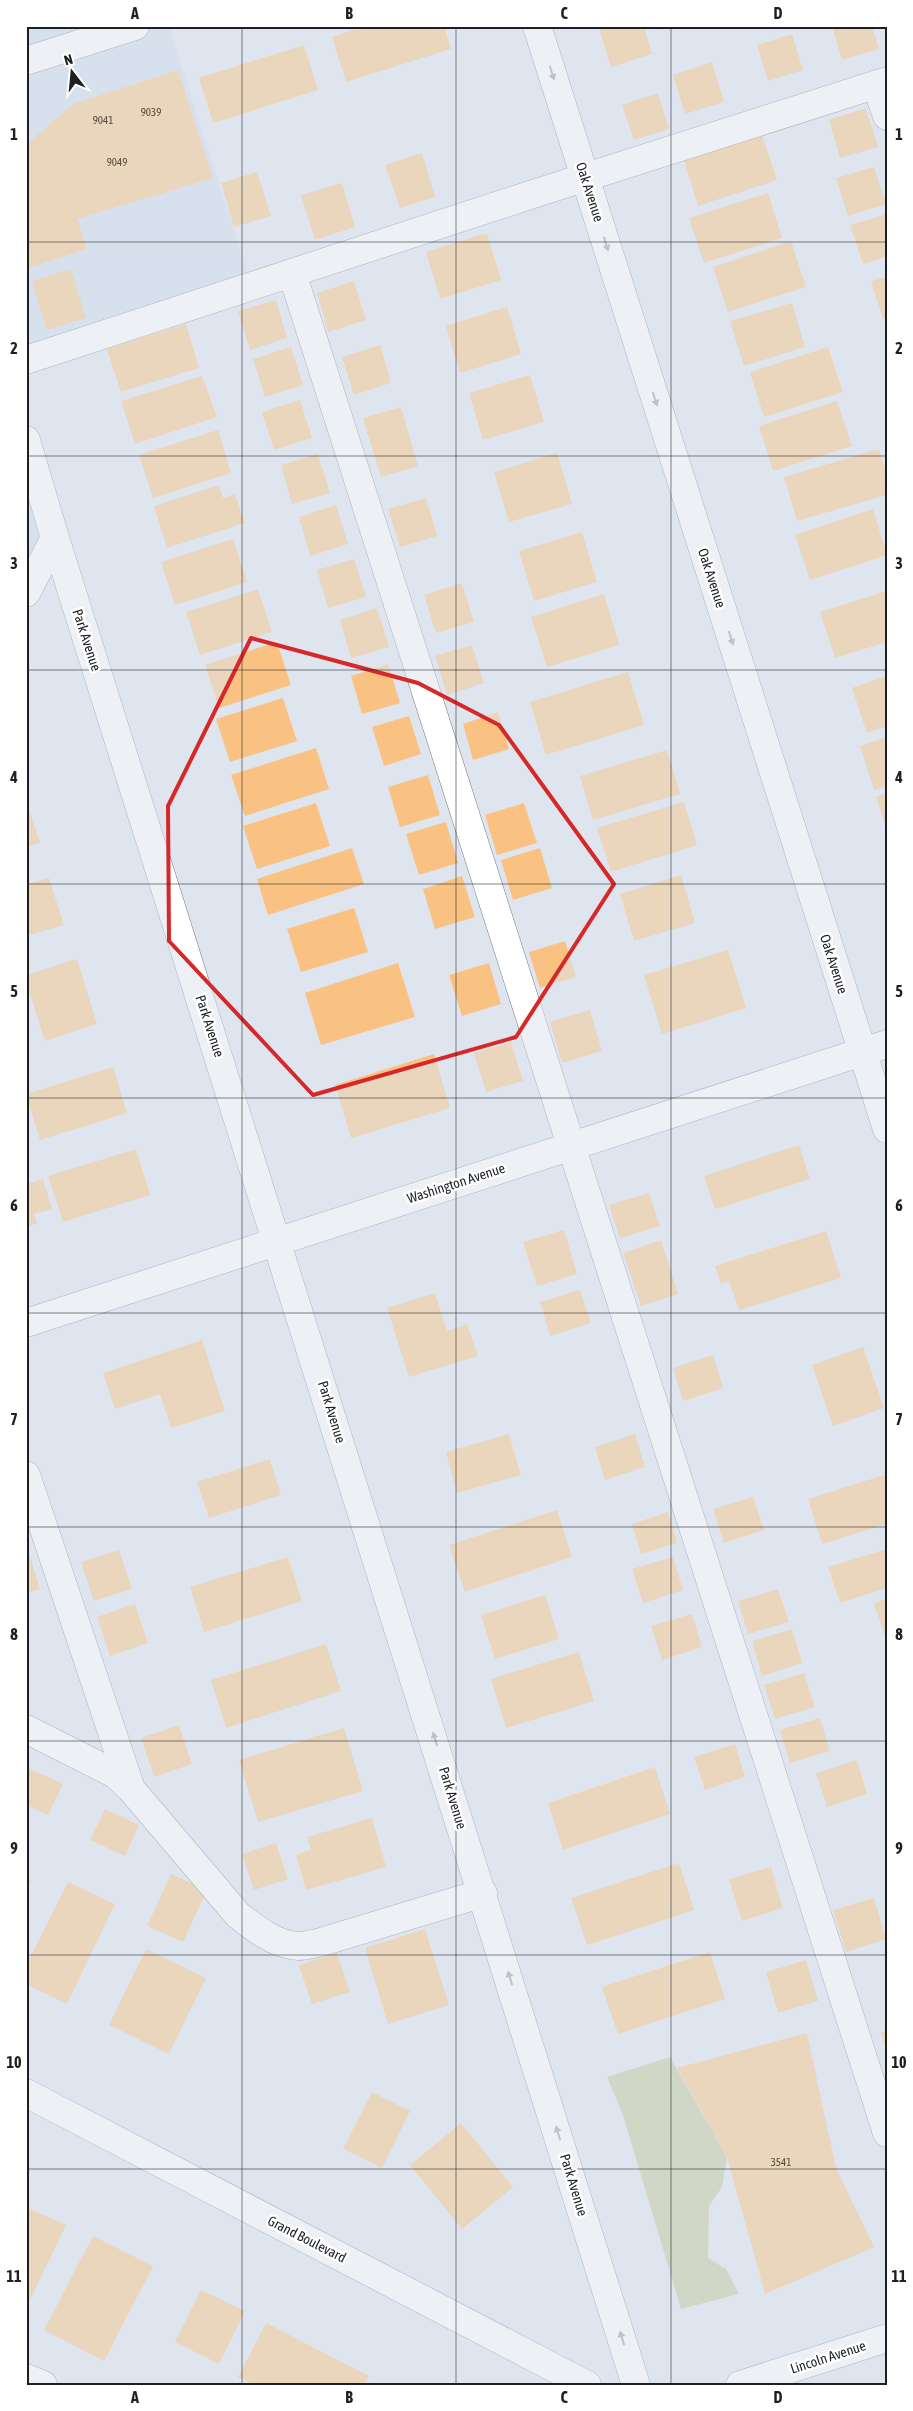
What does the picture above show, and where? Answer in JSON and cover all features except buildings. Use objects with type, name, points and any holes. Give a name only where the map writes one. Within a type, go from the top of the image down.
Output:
[{"type":"street","points":[[26,61],[135,26]]},
{"type":"street","name":"Oak Avenue","points":[[537,26],[585,177],[874,1048],[887,1130]]},
{"type":"street","points":[[26,360],[882,82],[887,116]]},
{"type":"street","points":[[292,273],[569,1146],[887,2133]]},
{"type":"street","name":"Park Avenue","points":[[26,440],[55,538],[483,1893],[636,2385]]},
{"type":"street","points":[[26,593],[55,538]]},
{"type":"street","name":"Washington Avenue","points":[[26,1323],[874,1048]]},
{"type":"street","points":[[26,1475],[131,1789]]},
{"type":"street","points":[[26,1729],[115,1774],[131,1789],[238,1915],[257,1930],[278,1940],[298,1946],[318,1943],[483,1893]]},
{"type":"street","name":"Grand Boulevard","points":[[26,2093],[587,2385]]},
{"type":"street","name":"Lincoln Avenue","points":[[740,2385],[887,2338]]},
{"type":"street","points":[[26,2378],[43,2385]]},
{"type":"highlighted area","points":[[251,638],[418,683],[499,725],[614,884],[516,1037],[313,1095],[169,941],[168,806]]},
{"type":"shaded area","points":[[26,26],[169,26],[252,287],[26,360]]},
{"type":"shaded area","points":[[26,440],[55,538],[26,593]]},
{"type":"green space","points":[[670,2057],[727,2157],[722,2187],[709,2206],[708,2258],[726,2269],[739,2294],[681,2309],[623,2115],[607,2077]]}]
